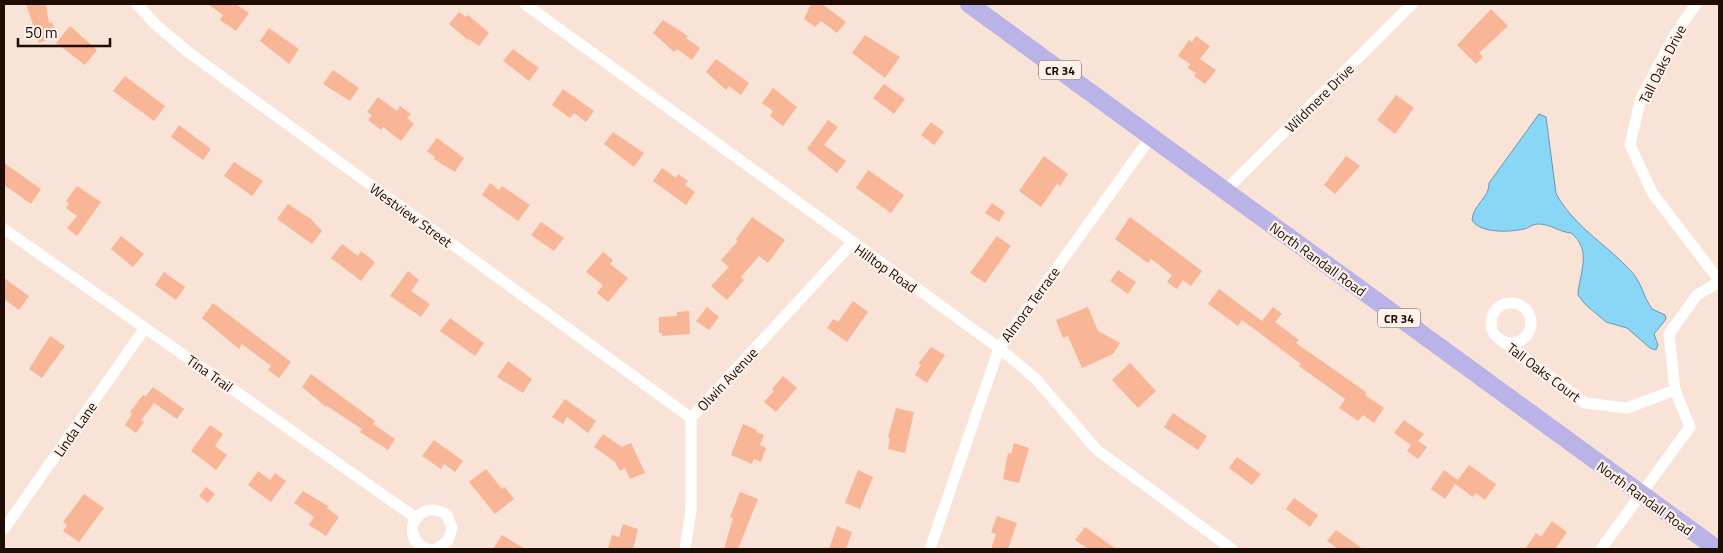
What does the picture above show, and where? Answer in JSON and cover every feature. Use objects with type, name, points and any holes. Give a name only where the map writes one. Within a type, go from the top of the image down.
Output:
[{"type":"main road","name":"North Randall Road","points":[[969,4],[1717,549]]},
{"type":"street","name":"Westview Street","points":[[137,4],[159,28],[188,52],[691,418]]},
{"type":"street","name":"Hilltop Road","points":[[525,4],[999,348],[1039,382],[1097,450],[1232,549]]},
{"type":"street","name":"Wildmere Drive","points":[[1225,191],[1412,4]]},
{"type":"street","name":"Tall Oaks Drive","points":[[1641,495],[1690,427],[1675,390],[1670,334],[1698,295],[1719,281],[1653,194],[1630,144],[1642,98],[1675,34],[1696,4]]},
{"type":"street","name":"Almora Terrace","points":[[930,549],[999,348],[1151,137]]},
{"type":"street","name":"Tina Trail","points":[[4,229],[416,518]]},
{"type":"street","name":"Olwin Avenue","points":[[685,549],[691,510],[691,418],[852,243]]},
{"type":"street","name":"Linda Lane","points":[[4,529],[145,328]]},
{"type":"street","name":"Tall Oaks Court","points":[[1501,340],[1585,403],[1627,408],[1675,390]]},
{"type":"street","points":[[1601,549],[1641,495]]},
{"type":"street","points":[[428,549],[418,544],[413,536],[413,524],[421,513],[434,509],[447,516],[452,528],[448,542],[436,549]]},
{"type":"water","points":[[1539,114],[1546,117],[1556,193],[1559,199],[1584,228],[1631,271],[1638,280],[1652,309],[1665,315],[1666,319],[1654,334],[1658,345],[1656,350],[1650,348],[1627,328],[1606,322],[1585,304],[1578,295],[1583,255],[1582,247],[1571,233],[1538,224],[1518,230],[1496,231],[1482,228],[1472,220],[1475,210],[1487,193],[1489,183]]},
{"type":"building","points":[[26,4],[46,4],[49,23],[52,22],[57,36],[39,43]]},
{"type":"building","points":[[208,4],[236,4],[249,13],[236,31],[220,20],[223,15]]},
{"type":"building","points":[[811,4],[822,4],[846,22],[837,33],[821,21],[815,27],[804,19]]},
{"type":"building","points":[[1491,9],[1508,26],[1479,53],[1483,57],[1476,64],[1457,45]]},
{"type":"building","points":[[459,12],[466,17],[468,15],[489,33],[479,46],[468,40],[449,24]]},
{"type":"building","points":[[663,20],[688,36],[686,38],[700,48],[692,60],[677,49],[674,52],[653,33]]},
{"type":"building","points":[[70,26],[97,50],[85,65],[56,43]]},
{"type":"building","points":[[269,28],[299,49],[289,64],[260,41]]},
{"type":"building","points":[[865,35],[900,57],[885,78],[852,53]]},
{"type":"building","points":[[1196,36],[1210,46],[1200,59],[1216,70],[1205,84],[1194,76],[1196,73],[1188,68],[1190,64],[1178,56],[1189,40],[1192,42]]},
{"type":"building","points":[[513,49],[539,68],[529,81],[503,61]]},
{"type":"building","points":[[716,59],[749,83],[741,95],[729,86],[726,90],[706,72]]},
{"type":"building","points":[[333,70],[359,88],[350,101],[323,84]]},
{"type":"building","points":[[125,76],[165,106],[154,121],[113,91]]},
{"type":"building","points":[[884,84],[905,99],[894,114],[873,98]]},
{"type":"building","points":[[773,88],[797,107],[783,126],[770,116],[773,111],[762,103]]},
{"type":"building","points":[[563,89],[594,111],[586,122],[574,113],[570,118],[552,105]]},
{"type":"building","points":[[1396,95],[1414,108],[1395,134],[1377,120]]},
{"type":"building","points":[[378,97],[397,111],[400,106],[411,114],[407,118],[414,124],[401,141],[383,127],[381,130],[368,120],[372,115],[367,112]]},
{"type":"building","points":[[828,120],[838,127],[824,145],[846,161],[837,173],[807,149]]},
{"type":"building","points":[[931,122],[944,132],[934,145],[921,135]]},
{"type":"building","points":[[179,125],[211,149],[203,160],[171,137]]},
{"type":"building","points":[[613,132],[644,153],[634,167],[604,144]]},
{"type":"building","points":[[437,138],[464,158],[455,172],[434,159],[435,157],[427,151]]},
{"type":"building","points":[[1044,156],[1068,174],[1060,186],[1057,184],[1041,207],[1019,191]]},
{"type":"building","points":[[1346,156],[1360,166],[1335,194],[1324,185]]},
{"type":"building","points":[[234,162],[263,181],[252,196],[224,176]]},
{"type":"building","points":[[4,163],[41,189],[31,204],[4,185]]},
{"type":"building","points":[[662,168],[676,178],[678,174],[688,181],[685,185],[695,192],[686,205],[653,181]]},
{"type":"building","points":[[868,170],[904,195],[891,213],[856,188]]},
{"type":"building","points":[[490,183],[499,190],[502,186],[530,205],[518,221],[482,195]]},
{"type":"building","points":[[77,186],[101,202],[77,236],[67,228],[77,216],[66,208],[69,204],[66,201]]},
{"type":"building","points":[[992,203],[1005,212],[999,222],[985,213]]},
{"type":"building","points":[[288,204],[311,219],[322,231],[312,244],[277,219]]},
{"type":"building","points":[[752,217],[785,240],[768,263],[759,256],[741,277],[744,280],[727,300],[711,286],[729,267],[721,260],[738,241],[736,239]]},
{"type":"building","points":[[1130,217],[1202,271],[1191,286],[1183,280],[1177,289],[1167,282],[1172,275],[1151,259],[1148,263],[1115,239]]},
{"type":"building","points":[[541,222],[564,238],[554,251],[531,235]]},
{"type":"building","points":[[121,236],[144,254],[133,267],[111,249]]},
{"type":"building","points":[[997,236],[1011,246],[985,283],[970,273]]},
{"type":"building","points":[[342,244],[358,256],[361,251],[375,262],[361,281],[331,258]]},
{"type":"building","points":[[603,252],[613,260],[610,264],[628,278],[608,302],[597,293],[603,285],[586,272]]},
{"type":"building","points":[[1118,270],[1136,282],[1128,294],[1110,281]]},
{"type":"building","points":[[408,271],[419,280],[411,291],[430,304],[421,317],[390,296]]},
{"type":"building","points":[[164,272],[185,287],[176,300],[155,285]]},
{"type":"building","points":[[4,278],[29,296],[19,310],[4,299]]},
{"type":"building","points":[[1219,289],[1262,321],[1273,307],[1282,314],[1275,322],[1299,340],[1296,343],[1366,392],[1365,395],[1384,408],[1374,423],[1363,415],[1358,421],[1339,408],[1345,399],[1299,366],[1301,364],[1242,320],[1238,326],[1208,304]]},
{"type":"building","points":[[853,301],[868,312],[847,342],[827,328],[833,319],[838,322]]},
{"type":"building","points":[[213,303],[291,362],[279,378],[268,370],[271,366],[242,344],[239,349],[202,318]]},
{"type":"building","points":[[707,307],[719,317],[709,330],[696,321]]},
{"type":"building","points":[[1088,307],[1098,331],[1120,343],[1113,354],[1082,368],[1068,336],[1063,338],[1056,320]]},
{"type":"building","points":[[689,311],[690,334],[662,336],[662,333],[659,333],[659,317],[677,316],[677,312]]},
{"type":"building","points":[[450,318],[484,343],[475,356],[440,331]]},
{"type":"building","points":[[50,336],[65,346],[42,378],[29,369]]},
{"type":"building","points":[[931,347],[945,355],[927,383],[915,375],[921,365],[918,364]]},
{"type":"building","points":[[508,361],[532,379],[523,393],[497,377]]},
{"type":"building","points":[[1130,363],[1156,391],[1138,408],[1112,380]]},
{"type":"building","points":[[311,374],[375,421],[373,424],[395,439],[388,450],[360,432],[362,429],[326,407],[302,387]]},
{"type":"building","points":[[783,376],[797,388],[776,412],[764,402],[774,391],[772,389]]},
{"type":"building","points":[[153,387],[184,409],[177,419],[154,403],[141,420],[144,422],[136,433],[125,425],[132,414],[130,412],[143,395],[146,396]]},
{"type":"building","points":[[565,399],[596,421],[588,433],[567,417],[563,424],[552,417]]},
{"type":"building","points":[[896,408],[914,412],[905,453],[888,449],[890,438],[888,437]]},
{"type":"building","points":[[1173,413],[1207,436],[1198,450],[1164,427]]},
{"type":"building","points":[[1404,420],[1424,434],[1418,441],[1427,447],[1418,459],[1407,451],[1411,445],[1394,433]]},
{"type":"building","points":[[743,424],[764,435],[760,445],[766,448],[761,462],[754,459],[752,464],[731,455]]},
{"type":"building","points":[[210,425],[223,434],[215,446],[227,455],[216,470],[191,451]]},
{"type":"building","points":[[603,434],[622,447],[631,443],[645,473],[630,479],[625,468],[620,471],[615,462],[594,447]]},
{"type":"building","points":[[434,440],[463,461],[455,472],[444,464],[441,469],[422,456]]},
{"type":"building","points":[[1014,443],[1029,448],[1019,483],[1003,479],[1008,453],[1011,454]]},
{"type":"building","points":[[1237,457],[1261,474],[1252,485],[1229,468]]},
{"type":"building","points":[[1469,465],[1496,484],[1485,500],[1476,493],[1473,497],[1455,484],[1445,499],[1431,489],[1444,470],[1458,480]]},
{"type":"building","points":[[486,469],[502,489],[505,487],[514,499],[495,514],[469,482]]},
{"type":"building","points":[[858,470],[873,477],[860,509],[845,503]]},
{"type":"building","points":[[258,471],[270,480],[275,473],[286,481],[271,502],[248,485]]},
{"type":"building","points":[[206,487],[215,494],[208,503],[199,496]]},
{"type":"building","points":[[303,491],[328,506],[327,508],[339,517],[326,536],[309,525],[314,517],[294,503]]},
{"type":"building","points":[[740,492],[758,499],[738,549],[724,549],[733,518],[730,517]]},
{"type":"building","points":[[84,494],[104,508],[79,542],[63,531],[67,525],[63,522]]},
{"type":"building","points":[[1294,498],[1318,515],[1310,527],[1286,509]]},
{"type":"building","points":[[997,516],[1017,523],[1008,549],[991,549],[996,534],[991,532]]},
{"type":"building","points":[[1552,521],[1567,532],[1555,549],[1525,549],[1536,533],[1541,537]]},
{"type":"building","points":[[623,524],[638,529],[633,549],[608,549],[612,535],[619,537]]},
{"type":"building","points":[[837,526],[852,532],[846,549],[829,549]]},
{"type":"building","points":[[1085,527],[1116,549],[1088,549],[1075,540]]},
{"type":"building","points":[[1336,530],[1363,549],[1338,549],[1327,541]]},
{"type":"building","points":[[502,535],[525,549],[493,549]]}]
